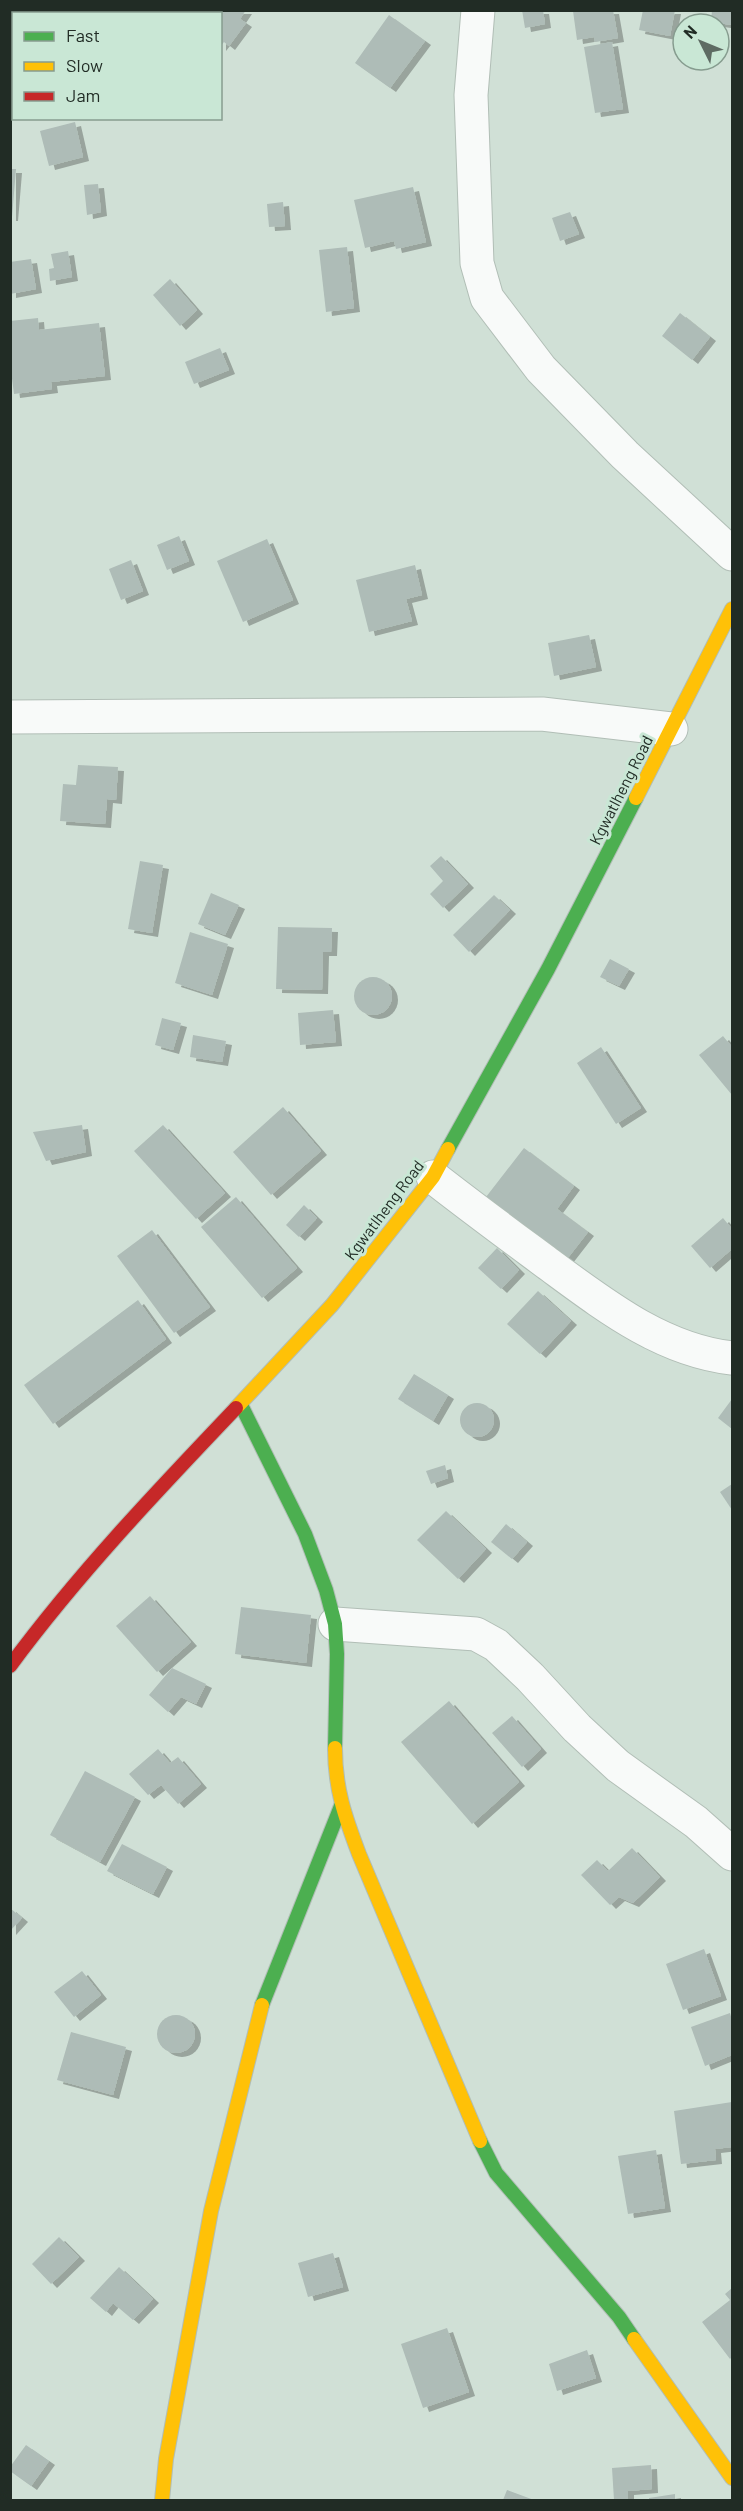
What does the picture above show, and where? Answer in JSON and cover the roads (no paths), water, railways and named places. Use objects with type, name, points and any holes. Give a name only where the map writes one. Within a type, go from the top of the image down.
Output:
[{"type":"street","points":[[478,10],[471,95],[477,263],[488,298],[541,369],[625,455],[732,554]]},
{"type":"street","name":"Kgwatlheng Road","points":[[10,1666],[43,1621],[125,1526],[241,1405],[332,1305],[433,1177],[548,969],[732,609]]},
{"type":"street","points":[[10,717],[542,714],[671,729]]},
{"type":"street","points":[[433,1177],[614,1312],[668,1340],[716,1356],[732,1358]]},
{"type":"street","points":[[241,1405],[305,1534],[326,1590],[335,1624],[338,1654],[335,1773],[341,1806],[473,2126],[496,2173],[619,2317],[732,2478]]},
{"type":"street","points":[[335,1624],[476,1634],[486,1638],[530,1677],[577,1728],[618,1766],[696,1822],[732,1854]]},
{"type":"street","points":[[162,2500],[166,2458],[211,2211],[256,2022],[274,1970],[341,1806]]}]
